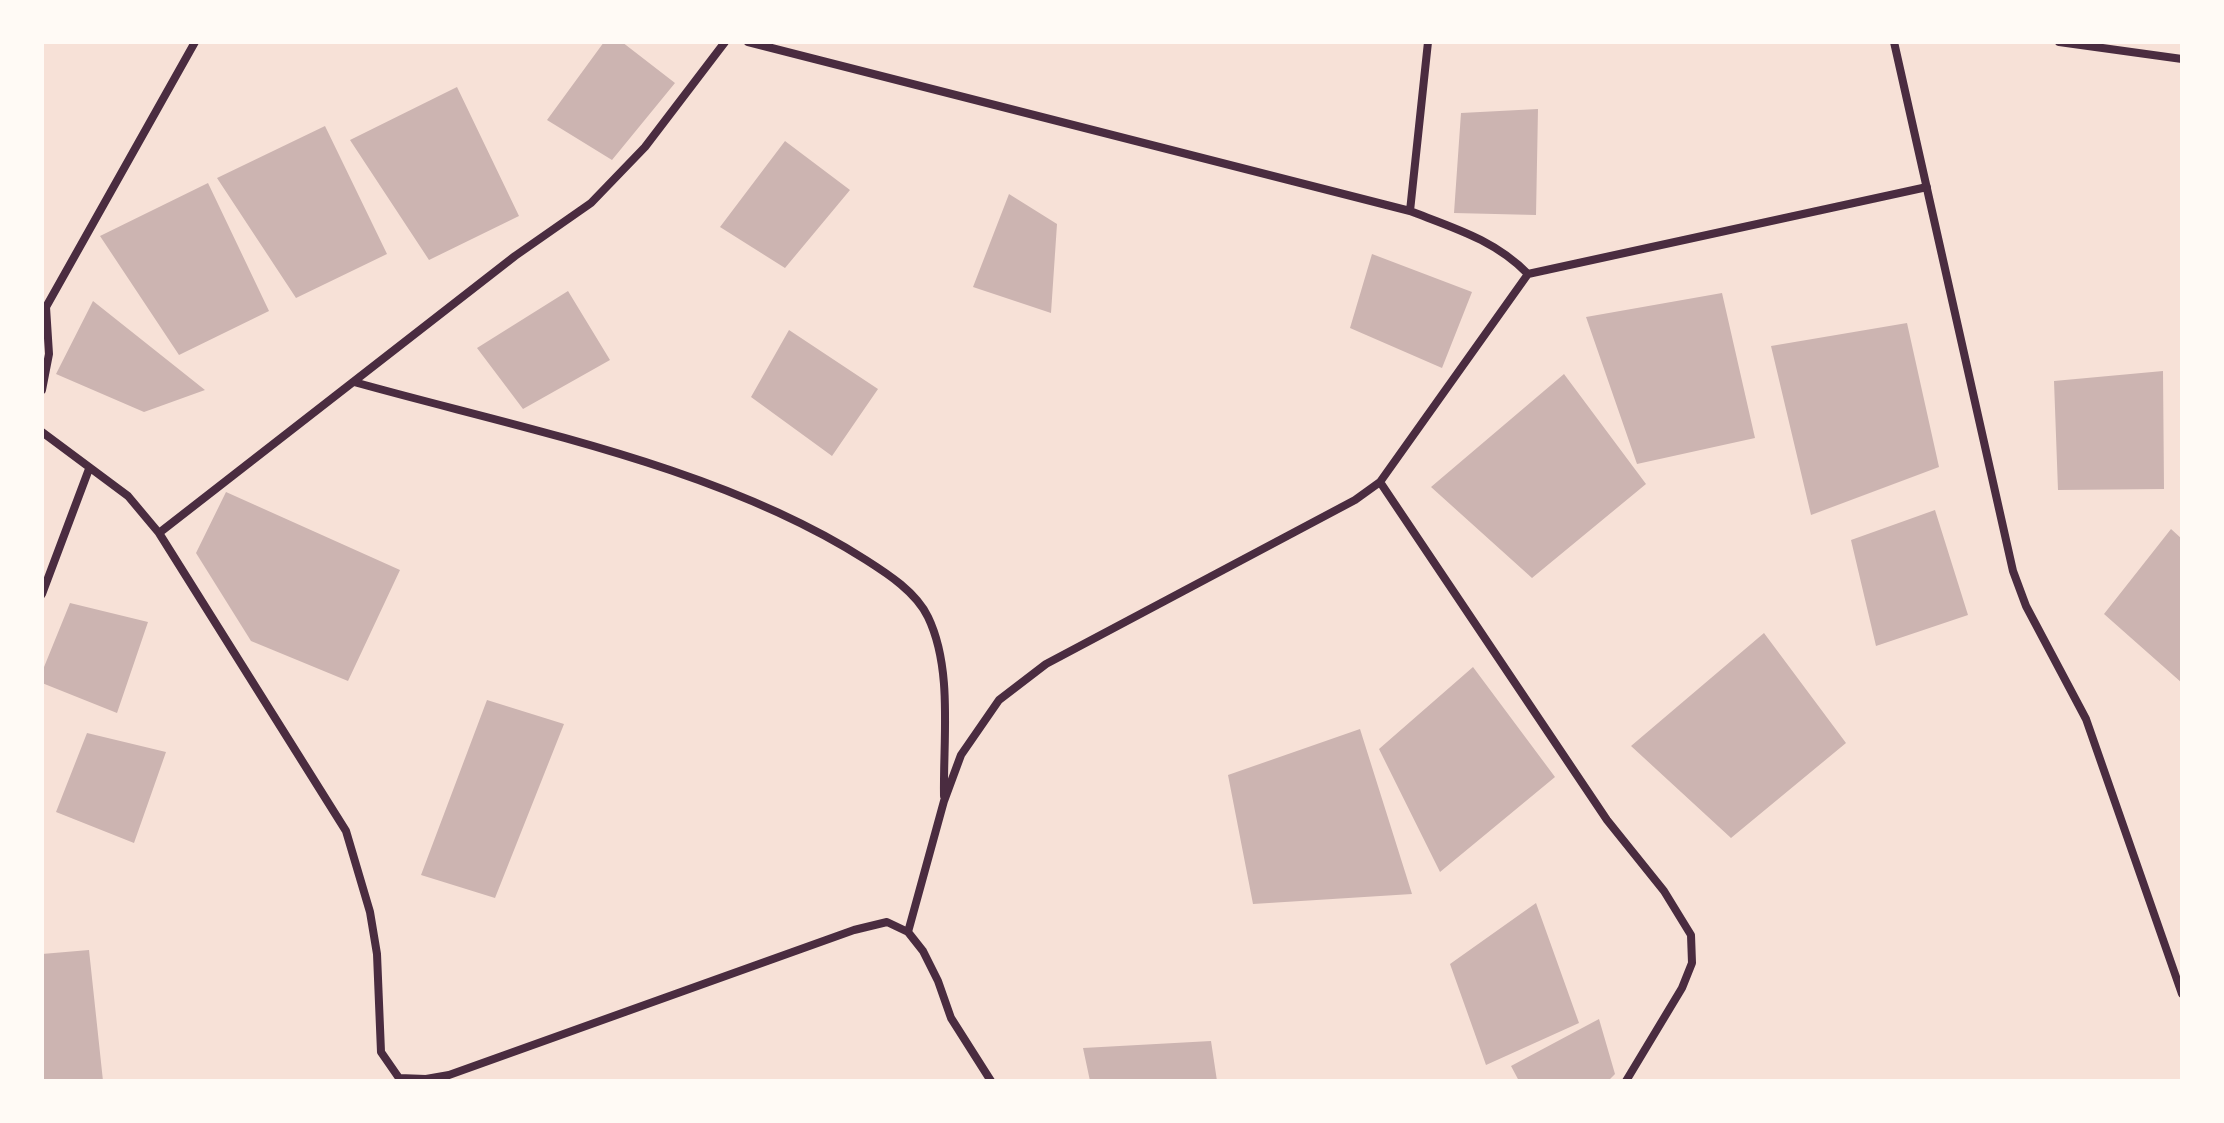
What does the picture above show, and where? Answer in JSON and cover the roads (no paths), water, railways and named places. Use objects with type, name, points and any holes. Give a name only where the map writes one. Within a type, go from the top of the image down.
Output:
[{"type":"street","points":[[42,390],[49,354],[44,307],[195,42]]},
{"type":"street","points":[[159,533],[515,256],[591,203],[645,147],[725,42]]},
{"type":"street","points":[[748,42],[1410,211],[1486,241],[1508,254],[1528,274]]},
{"type":"street","points":[[1410,211],[1428,42]]},
{"type":"street","points":[[1894,42],[2013,571],[2026,606],[2086,719],[2182,994]]},
{"type":"street","points":[[2059,42],[2182,59]]},
{"type":"street","points":[[908,932],[944,801],[961,755],[999,700],[1021,682],[1162,600],[1355,500],[1380,482],[1528,274],[1927,187]]},
{"type":"street","points":[[354,382],[693,476],[824,533],[895,579],[927,614],[942,655],[944,801]]},
{"type":"street","points":[[42,432],[128,496],[159,533],[346,831],[370,912],[377,954],[381,1052],[399,1078],[426,1079],[449,1075],[854,930],[887,922],[908,932],[938,981],[951,1018],[977,1064],[991,1081]]},
{"type":"street","points":[[42,594],[89,469]]},
{"type":"street","points":[[1380,482],[1607,820],[1664,891],[1691,935],[1692,963],[1682,988],[1626,1081]]}]
